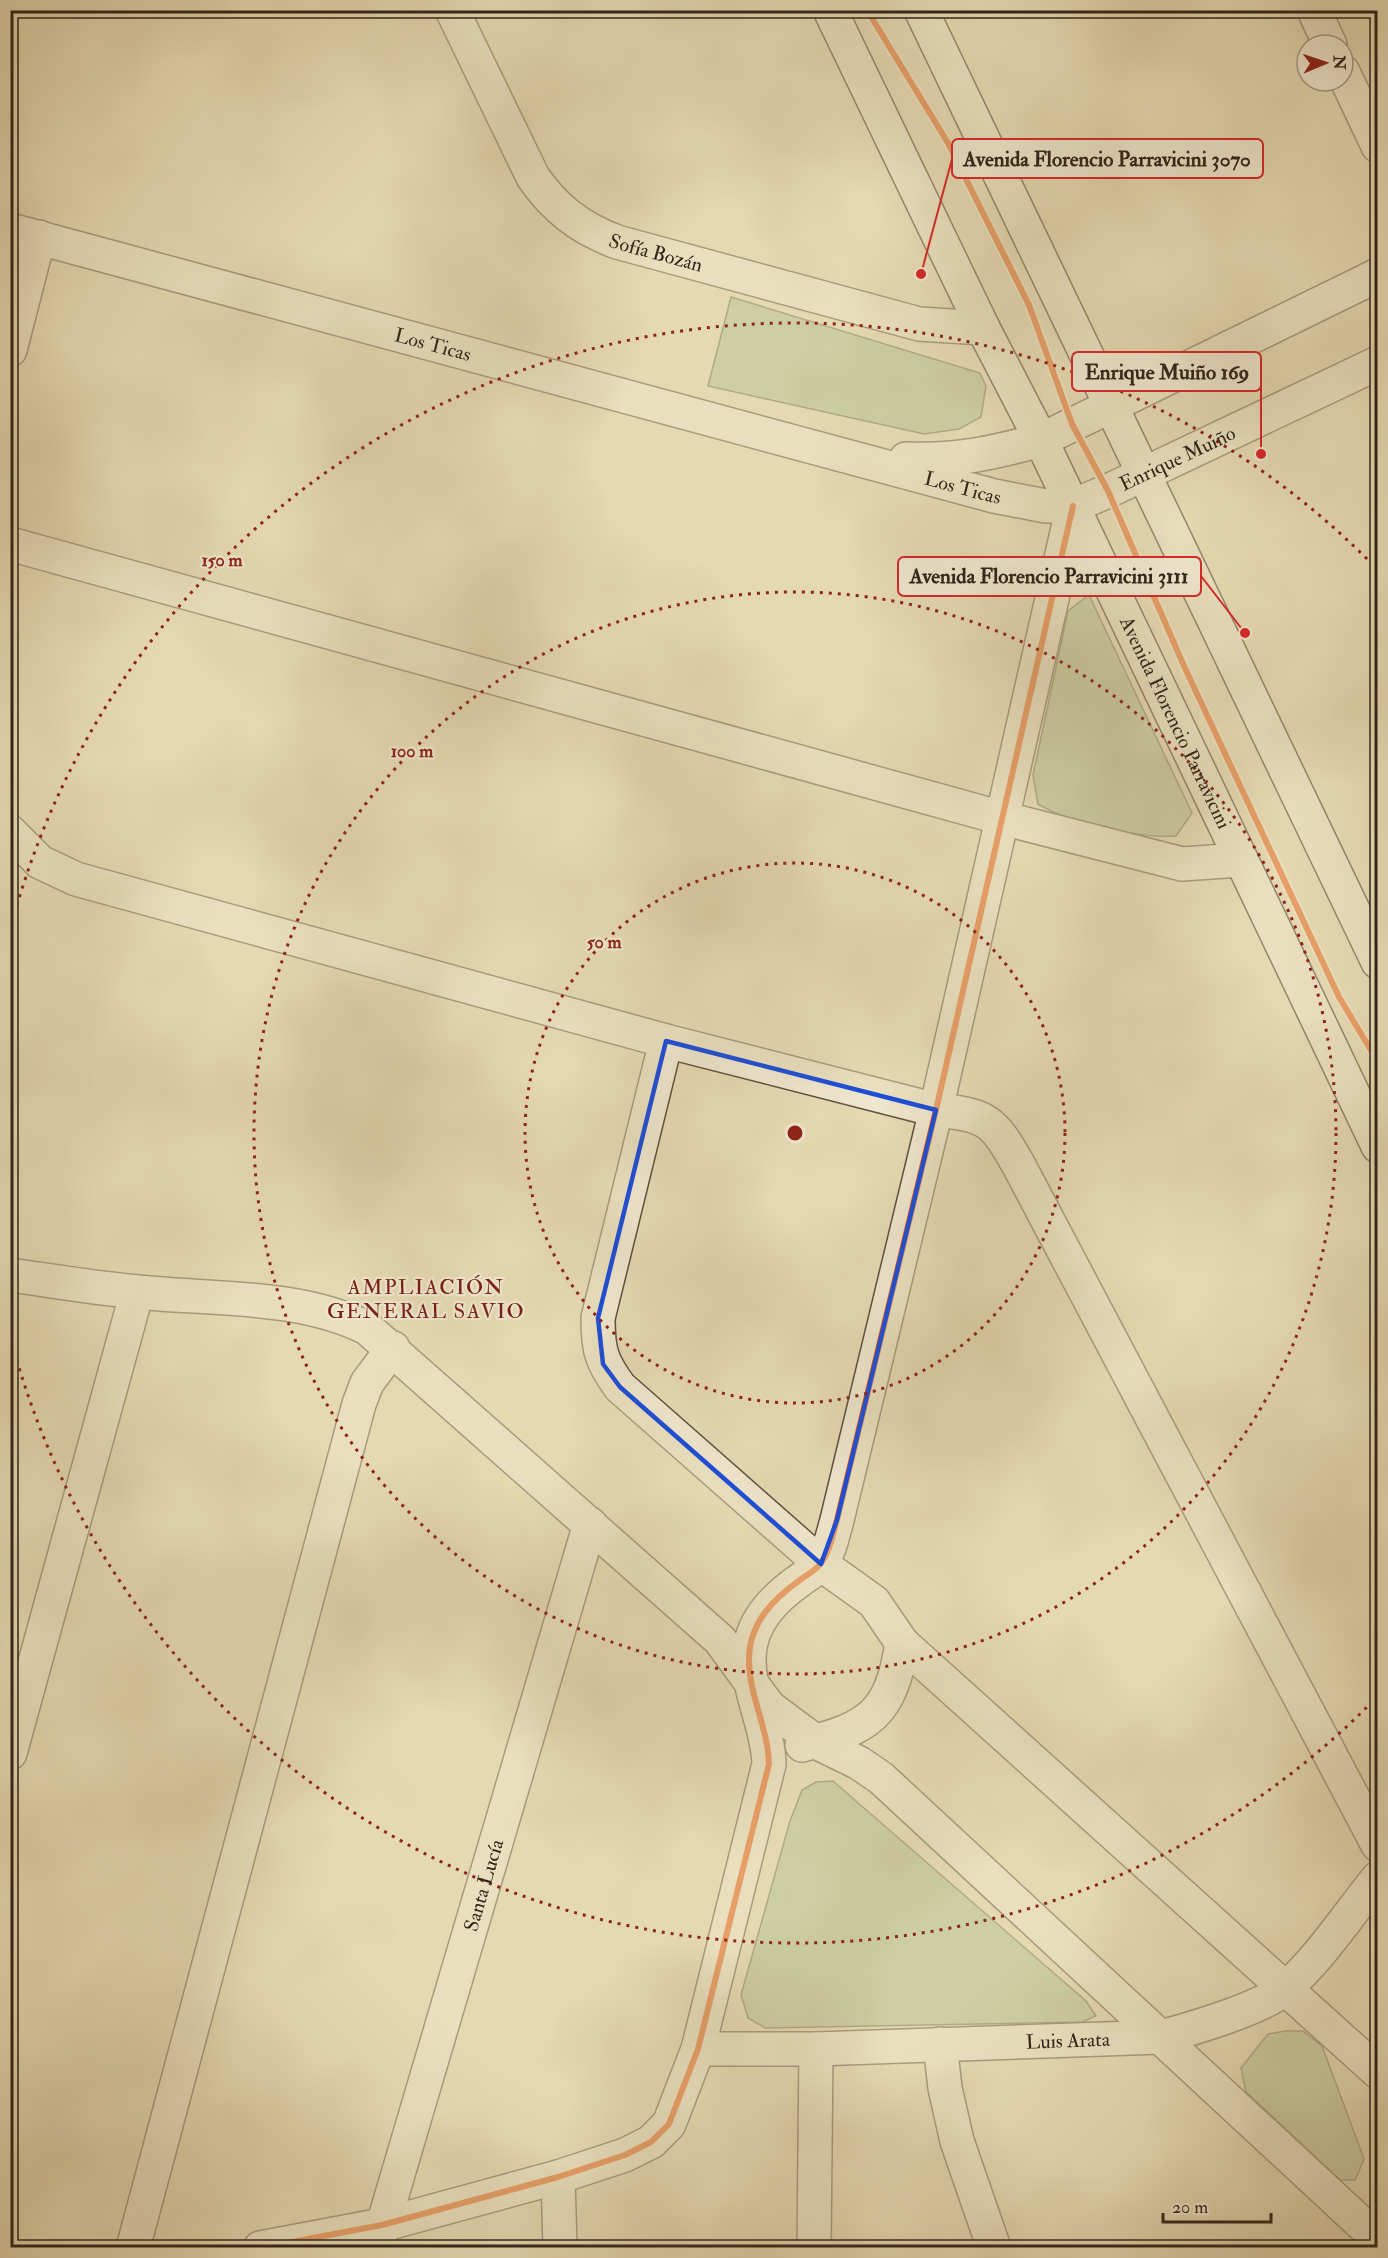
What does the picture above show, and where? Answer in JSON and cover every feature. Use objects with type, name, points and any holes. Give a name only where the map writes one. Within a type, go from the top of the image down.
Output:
[{"type":"street","name":"Sofía Bozán","points":[[452,10],[533,177],[562,213],[591,233],[919,324],[983,328]]},
{"type":"street","name":"Avenida Florencio Parravicini","points":[[830,10],[983,328],[1041,440],[1377,1146]]},
{"type":"street","points":[[921,10],[1377,962]]},
{"type":"street","points":[[1314,10],[1325,33]]},
{"type":"street","points":[[1353,93],[1377,146]]},
{"type":"street","points":[[10,350],[25,233]]},
{"type":"street","name":"Los Ticas","points":[[25,233],[994,496],[1046,506],[1072,506]]},
{"type":"street","points":[[1041,440],[1377,275]]},
{"type":"street","name":"Enrique Muiño","points":[[1072,506],[1377,363]]},
{"type":"street","name":"Los Ticas","points":[[856,457],[944,461],[992,453],[1041,440]]},
{"type":"street","points":[[260,2247],[379,2236],[625,2155],[651,2142],[669,2124],[698,2049],[769,1764],[768,1742],[751,1684],[749,1656],[753,1632],[765,1611],[782,1593],[821,1564],[837,1520],[936,1110],[1072,506]]},
{"type":"street","points":[[10,544],[1002,818],[1182,864],[1240,860]]},
{"type":"street","points":[[10,832],[40,862],[76,879],[666,1041],[936,1110],[980,1117],[1000,1133],[1377,1845]]},
{"type":"street","points":[[666,1041],[598,1318],[598,1345],[603,1364],[620,1387],[821,1564],[874,1602],[902,1644],[1377,2072]]},
{"type":"street","points":[[10,1275],[137,1292],[240,1300],[313,1310],[346,1317],[367,1328],[393,1348],[720,1640],[769,1707],[816,1742],[859,1763],[880,1778],[1377,2240]]},
{"type":"street","points":[[10,1753],[137,1292]]},
{"type":"street","points":[[133,2247],[359,1404],[367,1383],[393,1348]]},
{"type":"street","name":"Santa Lucía","points":[[379,2236],[590,1524]]},
{"type":"street","points":[[769,1764],[781,1753],[863,1725],[879,1709],[897,1673],[902,1644]]},
{"type":"street","name":"Luis Arata","points":[[698,2049],[816,2049],[1161,2037],[1259,2003],[1285,1989],[1377,1878]]},
{"type":"street","points":[[940,2044],[945,2088],[957,2141],[994,2247]]},
{"type":"street","points":[[814,2247],[816,2049]]},
{"type":"street","points":[[558,2177],[560,2247]]},
{"type":"highlighted area","points":[[666,1041],[936,1110],[837,1520],[821,1564],[620,1387],[603,1364],[598,1318]]},
{"type":"green space","points":[[731,297],[980,373],[986,386],[981,417],[959,429],[924,434],[708,386]]},
{"type":"green space","points":[[1089,595],[1192,813],[1176,836],[1144,835],[1105,828],[1067,817],[1038,804],[1033,775],[1068,611]]},
{"type":"green space","points":[[833,1781],[1086,2001],[1096,2016],[1082,2022],[765,2028],[748,2018],[741,1995],[790,1821],[802,1790],[816,1782]]},
{"type":"green space","points":[[1303,2031],[1322,2046],[1364,2159],[1355,2180],[1340,2180],[1246,2092],[1241,2068],[1268,2034]]},
{"type":"cycle path","points":[[867,10],[948,143],[1029,305],[1072,424],[1108,491],[1184,666],[1339,997],[1378,1062]]},
{"type":"cycle path","points":[[260,2248],[382,2225],[558,2177],[625,2155],[651,2142],[669,2124],[698,2049],[769,1764],[768,1750],[752,1684],[750,1645],[758,1623],[765,1613],[790,1587],[819,1566],[833,1537],[936,1110],[1073,506]]},
{"type":"place","name":"Avenida Florencio Parravicini 3070","points":[[921,274]]},
{"type":"place","name":"Enrique Muiño 169","points":[[1261,454]]},
{"type":"place","name":"Avenida Florencio Parravicini 3111","points":[[1245,633]]},
{"type":"district","name":"AMPLIACIÓN GENERAL SAVIO","points":[[426,1299]]}]
